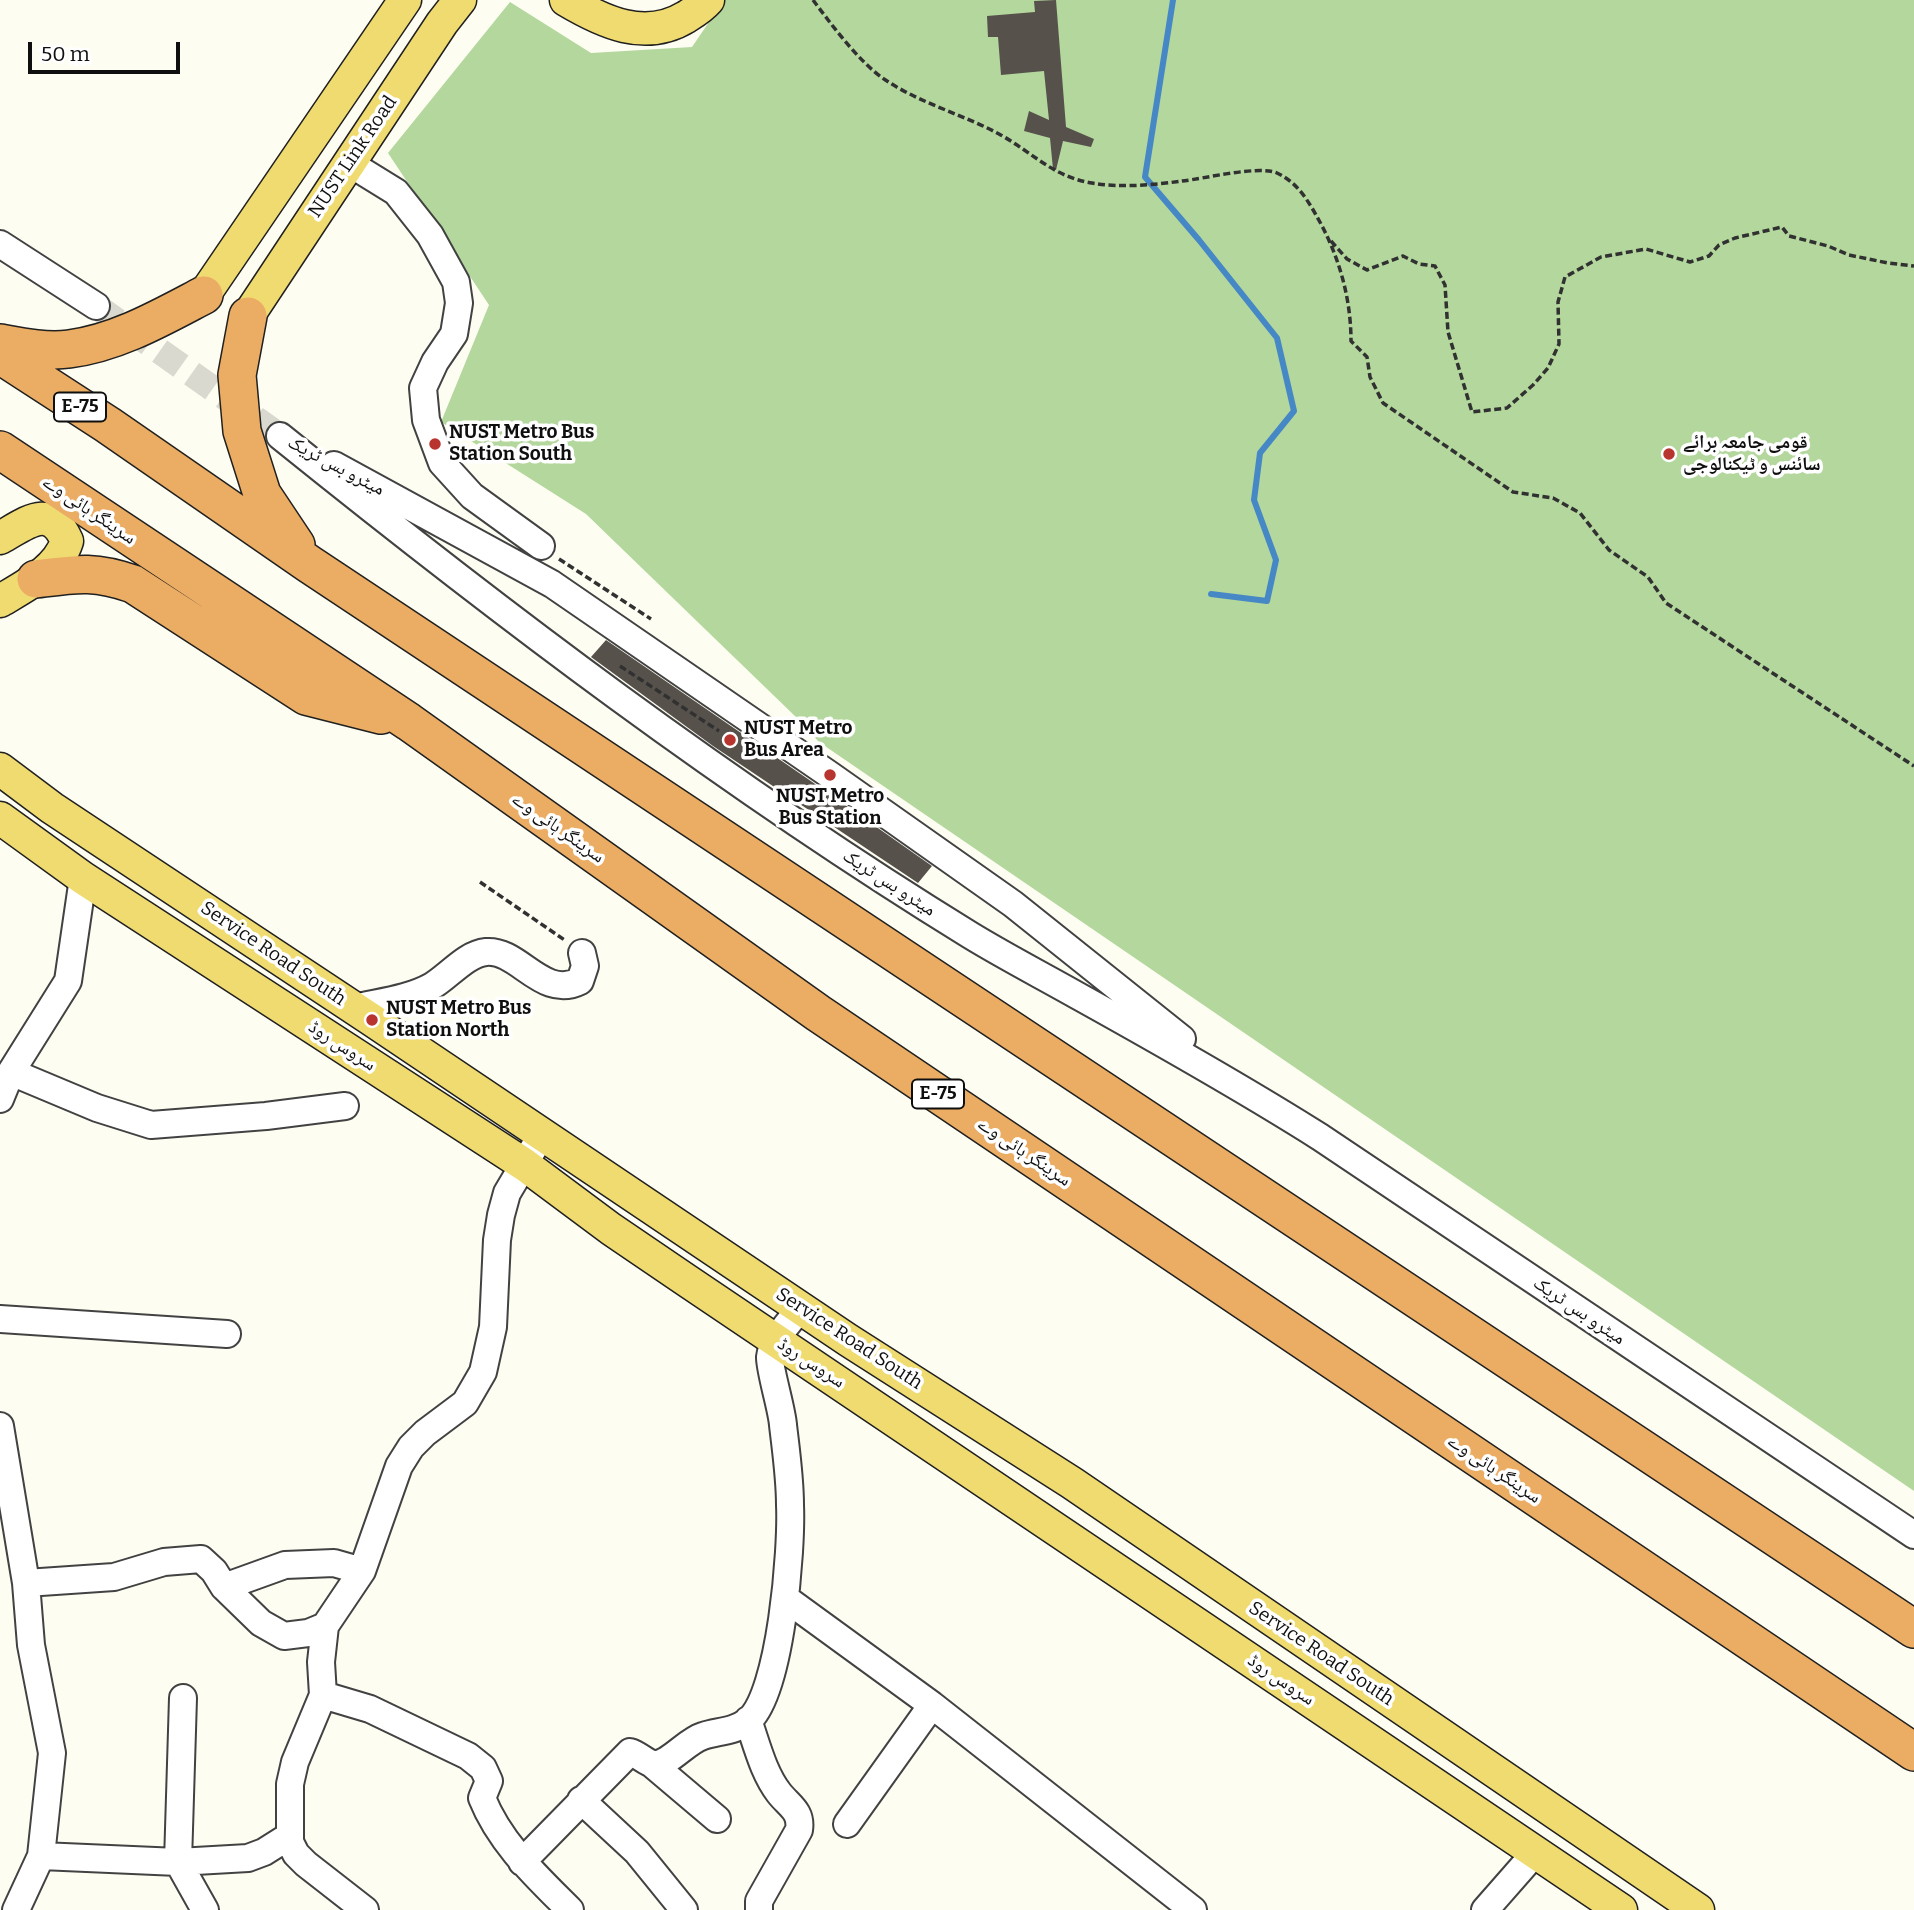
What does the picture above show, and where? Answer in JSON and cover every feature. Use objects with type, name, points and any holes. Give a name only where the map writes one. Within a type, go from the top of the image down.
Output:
[{"type":"highway","points":[[0,343],[68,349],[106,340],[150,324],[204,295]]},
{"type":"highway","points":[[248,316],[237,375],[242,431],[262,494],[309,564]]},
{"type":"highway","name":"E-75","points":[[0,355],[108,425],[309,564],[1914,1629]]},
{"type":"highway","name":"سرینگر ہائی وے","points":[[0,450],[409,722],[818,1013],[1914,1752]]},
{"type":"highway","points":[[42,573],[83,572],[117,578],[133,584],[306,696],[409,722]]},
{"type":"main road","points":[[204,295],[404,0]]},
{"type":"main road","name":"NUST Link Road","points":[[248,316],[442,23],[460,0]]},
{"type":"main road","points":[[566,0],[608,22],[634,29],[658,29],[702,8],[708,0]]},
{"type":"main road","points":[[0,601],[42,573],[64,552],[67,541],[57,522],[46,518],[32,520],[7,534]]},
{"type":"main road","name":"Service Road South","points":[[0,769],[51,808],[704,1243],[1072,1483],[1698,1910]]},
{"type":"main road","name":"سروس روڈ","points":[[0,818],[83,878],[524,1165],[686,1280],[1621,1910]]},
{"type":"main road","points":[[686,1280],[704,1243]]},
{"type":"street","points":[[349,163],[396,192],[430,235],[456,282],[459,303],[454,334],[435,362],[423,388],[425,421],[442,463],[472,496],[541,546]]},
{"type":"street","points":[[0,244],[96,306]]},
{"type":"street","name":"میٹرو بس ٹریک","points":[[1243,1088],[1013,904],[831,775],[552,584],[280,436],[442,566],[546,644],[803,828],[972,936],[1243,1088],[1343,1152],[1914,1535]]},
{"type":"street","points":[[0,1099],[11,1072],[68,981],[83,878]]},
{"type":"street","points":[[354,1008],[408,996],[431,987],[471,957],[488,951],[553,984],[568,987],[580,981],[585,966],[582,953]]},
{"type":"street","points":[[11,1072],[97,1108],[151,1125],[266,1116],[345,1106]]},
{"type":"street","points":[[365,1910],[306,1864],[296,1854],[290,1842],[290,1784],[295,1762],[323,1695],[321,1662],[325,1626],[362,1571],[399,1466],[411,1447],[425,1433],[465,1403],[483,1372],[493,1327],[497,1241],[501,1215],[507,1193],[542,1134]]},
{"type":"street","points":[[652,1764],[667,1760],[688,1742],[731,1730],[748,1720],[760,1705],[768,1687],[785,1598],[790,1506],[783,1423],[770,1358],[776,1341],[801,1307]]},
{"type":"street","points":[[0,1319],[227,1334]]},
{"type":"street","points":[[0,1426],[26,1583],[31,1645],[52,1754],[41,1856],[16,1910]]},
{"type":"street","points":[[26,1583],[114,1577],[164,1562],[201,1559],[214,1571],[224,1587],[261,1623],[284,1636],[308,1633],[325,1626]]},
{"type":"street","points":[[224,1587],[285,1565],[334,1563],[362,1571]]},
{"type":"street","points":[[785,1598],[932,1705],[1193,1910]]},
{"type":"street","points":[[323,1695],[370,1709],[468,1756],[484,1768],[489,1781],[482,1798],[490,1817],[522,1862],[570,1910]]},
{"type":"street","points":[[183,1698],[178,1862],[205,1910]]},
{"type":"street","points":[[847,1824],[932,1705]]},
{"type":"street","points":[[748,1720],[767,1773],[780,1793],[798,1812],[801,1820],[799,1830],[759,1901],[759,1910]]},
{"type":"street","points":[[522,1862],[630,1752],[652,1764],[718,1819]]},
{"type":"street","points":[[581,1800],[637,1852],[684,1910]]},
{"type":"street","points":[[41,1856],[178,1862],[248,1858],[283,1840]]},
{"type":"street","points":[[1485,1910],[1535,1853]]},
{"type":"path","points":[[813,0],[839,35],[883,78],[935,106],[999,134],[1066,178],[1094,184],[1129,185],[1182,181],[1230,172],[1275,172],[1305,194],[1329,239],[1345,286],[1351,320],[1351,341],[1367,358],[1370,377],[1383,403],[1513,492],[1553,498],[1580,513],[1609,550],[1648,577],[1666,603],[1914,766]]},
{"type":"path","points":[[1329,239],[1347,259],[1367,270],[1403,256],[1419,264],[1435,266],[1445,285],[1448,332],[1472,412],[1507,408],[1548,368],[1559,344],[1558,302],[1565,277],[1601,257],[1646,249],[1690,262],[1709,256],[1719,245],[1735,238],[1782,227],[1789,236],[1828,246],[1849,255],[1914,266]]},
{"type":"path","points":[[541,546],[651,619]]},
{"type":"path","points":[[620,666],[719,731]]},
{"type":"path","points":[[480,882],[582,953]]},
{"type":"green space","points":[[724,0],[1914,0],[1914,1491],[819,742],[586,514],[441,422],[489,305],[388,153],[510,2],[591,53],[692,47]]},
{"type":"building","points":[[1056,0],[1066,127],[1094,139],[1091,147],[1063,141],[1056,170],[1053,169],[1050,138],[1024,131],[1029,111],[1049,120],[1044,71],[1001,75],[998,37],[988,37],[987,16],[1035,12],[1034,1]]},
{"type":"building","name":"NUST Metro Bus Area","points":[[606,640],[932,866],[918,883],[713,746],[591,657]]},
{"type":"waterway","points":[[1173,0],[1145,177],[1277,338],[1294,411],[1260,453],[1254,500],[1276,560],[1267,601],[1211,594]]},
{"type":"tunnel","points":[[96,306],[280,436]]},
{"type":"place","name":"NUST Metro Bus Station South","points":[[435,444]]},
{"type":"place","name":"قومی جامعہ برائے سائنس و ٹیکنالوجی","points":[[1669,454]]},
{"type":"place","name":"NUST Metro Bus Area","points":[[730,740]]},
{"type":"place","name":"NUST Metro Bus Station","points":[[830,775]]},
{"type":"place","name":"NUST Metro Bus Station North","points":[[372,1020]]}]
